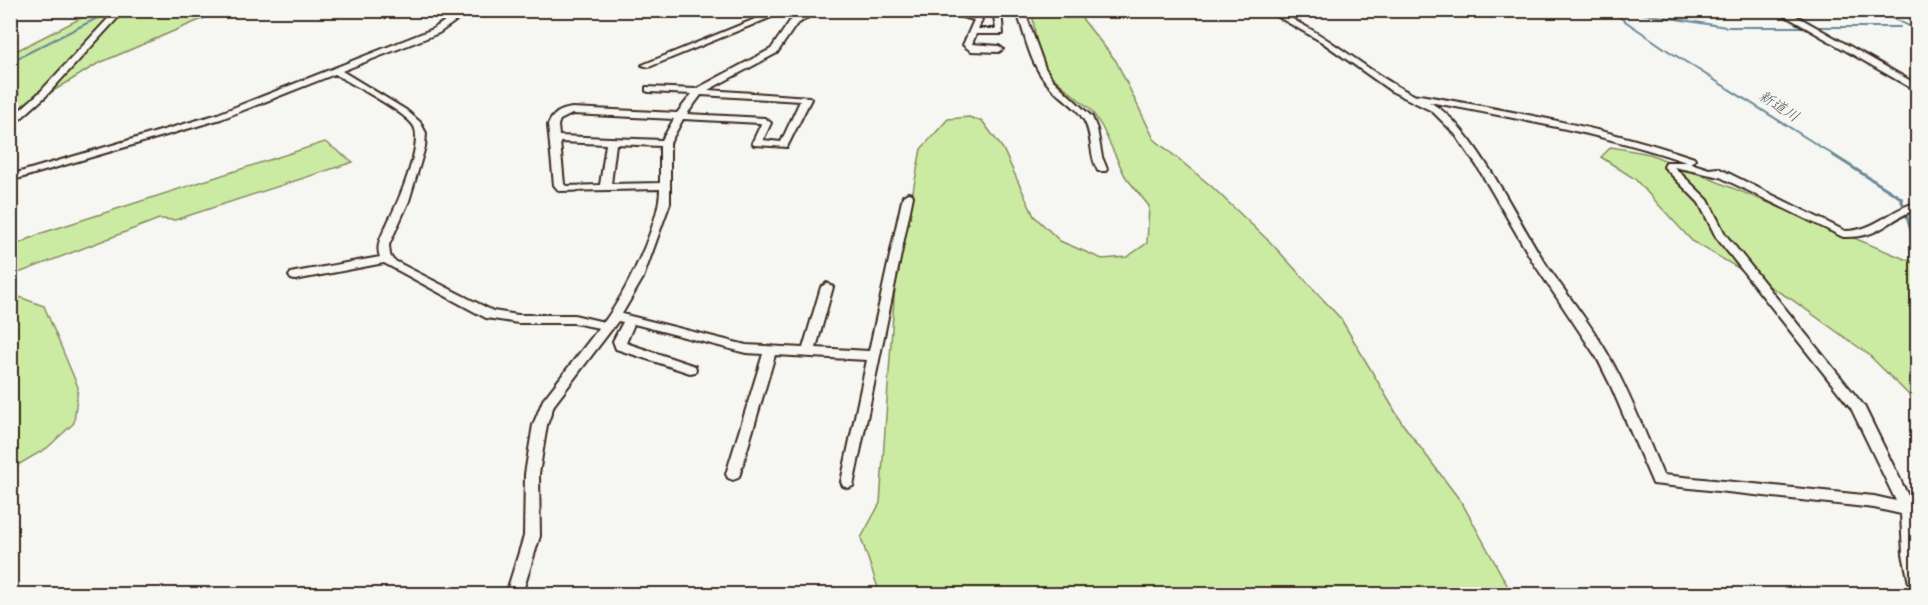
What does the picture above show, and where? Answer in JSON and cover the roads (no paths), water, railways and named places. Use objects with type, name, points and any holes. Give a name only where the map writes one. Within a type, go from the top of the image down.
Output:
[{"type":"street","points":[[10,125],[43,94],[121,10]]},
{"type":"street","points":[[10,178],[218,117],[436,31],[467,10]]},
{"type":"street","points":[[646,65],[786,10],[793,23]]},
{"type":"street","points":[[514,594],[532,536],[532,474],[540,425],[548,403],[611,321],[637,278],[665,203],[666,143],[680,116],[699,91],[774,51],[793,23],[815,10]]},
{"type":"street","points":[[938,10],[978,20],[967,45],[969,47],[999,49]]},
{"type":"street","points":[[974,31],[1000,32],[997,10]]},
{"type":"street","points":[[1025,10],[1023,18],[1040,66],[1048,80],[1087,117],[1092,130],[1098,163],[1102,169]]},
{"type":"street","points":[[1270,10],[1325,40],[1376,78],[1435,109],[1447,119],[1482,166],[1539,262],[1603,357],[1658,480],[1785,495],[1874,502],[1908,510]]},
{"type":"street","points":[[1779,10],[1917,89]]},
{"type":"street","points":[[336,70],[403,112],[417,124],[421,133],[420,147],[404,201],[383,245],[384,255],[387,259],[490,315],[518,319],[630,320],[746,350],[875,356]]},
{"type":"street","points":[[649,89],[806,99],[784,145],[757,143],[766,123],[762,120],[566,112],[555,119],[553,125],[559,185],[563,189],[664,186]]},
{"type":"street","points":[[1410,97],[1459,104],[1652,147],[1684,157],[1843,234],[1861,234],[1884,225],[1910,207],[1917,205]]},
{"type":"street","points":[[555,139],[666,143]]},
{"type":"street","points":[[605,188],[611,141]]},
{"type":"street","points":[[1721,174],[1714,174],[1680,163],[1670,164],[1669,167],[1704,202],[1720,235],[1857,406],[1908,510],[1911,554],[1917,588]]},
{"type":"street","points":[[848,482],[908,196]]},
{"type":"street","points":[[295,276],[387,259]]},
{"type":"street","points":[[808,352],[827,287]]},
{"type":"street","points":[[630,320],[619,341],[620,346],[690,369]]},
{"type":"street","points":[[733,474],[770,351]]},
{"type":"waterway","points":[[10,62],[113,10]]},
{"type":"waterway","name":"新道川","points":[[1609,10],[1670,52],[1835,156]]},
{"type":"waterway","points":[[1620,10],[1726,27],[1900,27]]},
{"type":"waterway","points":[[1874,10],[1918,30]]},
{"type":"waterway","name":"新道川","points":[[1833,155],[1901,198],[1912,233],[1918,236]]}]
